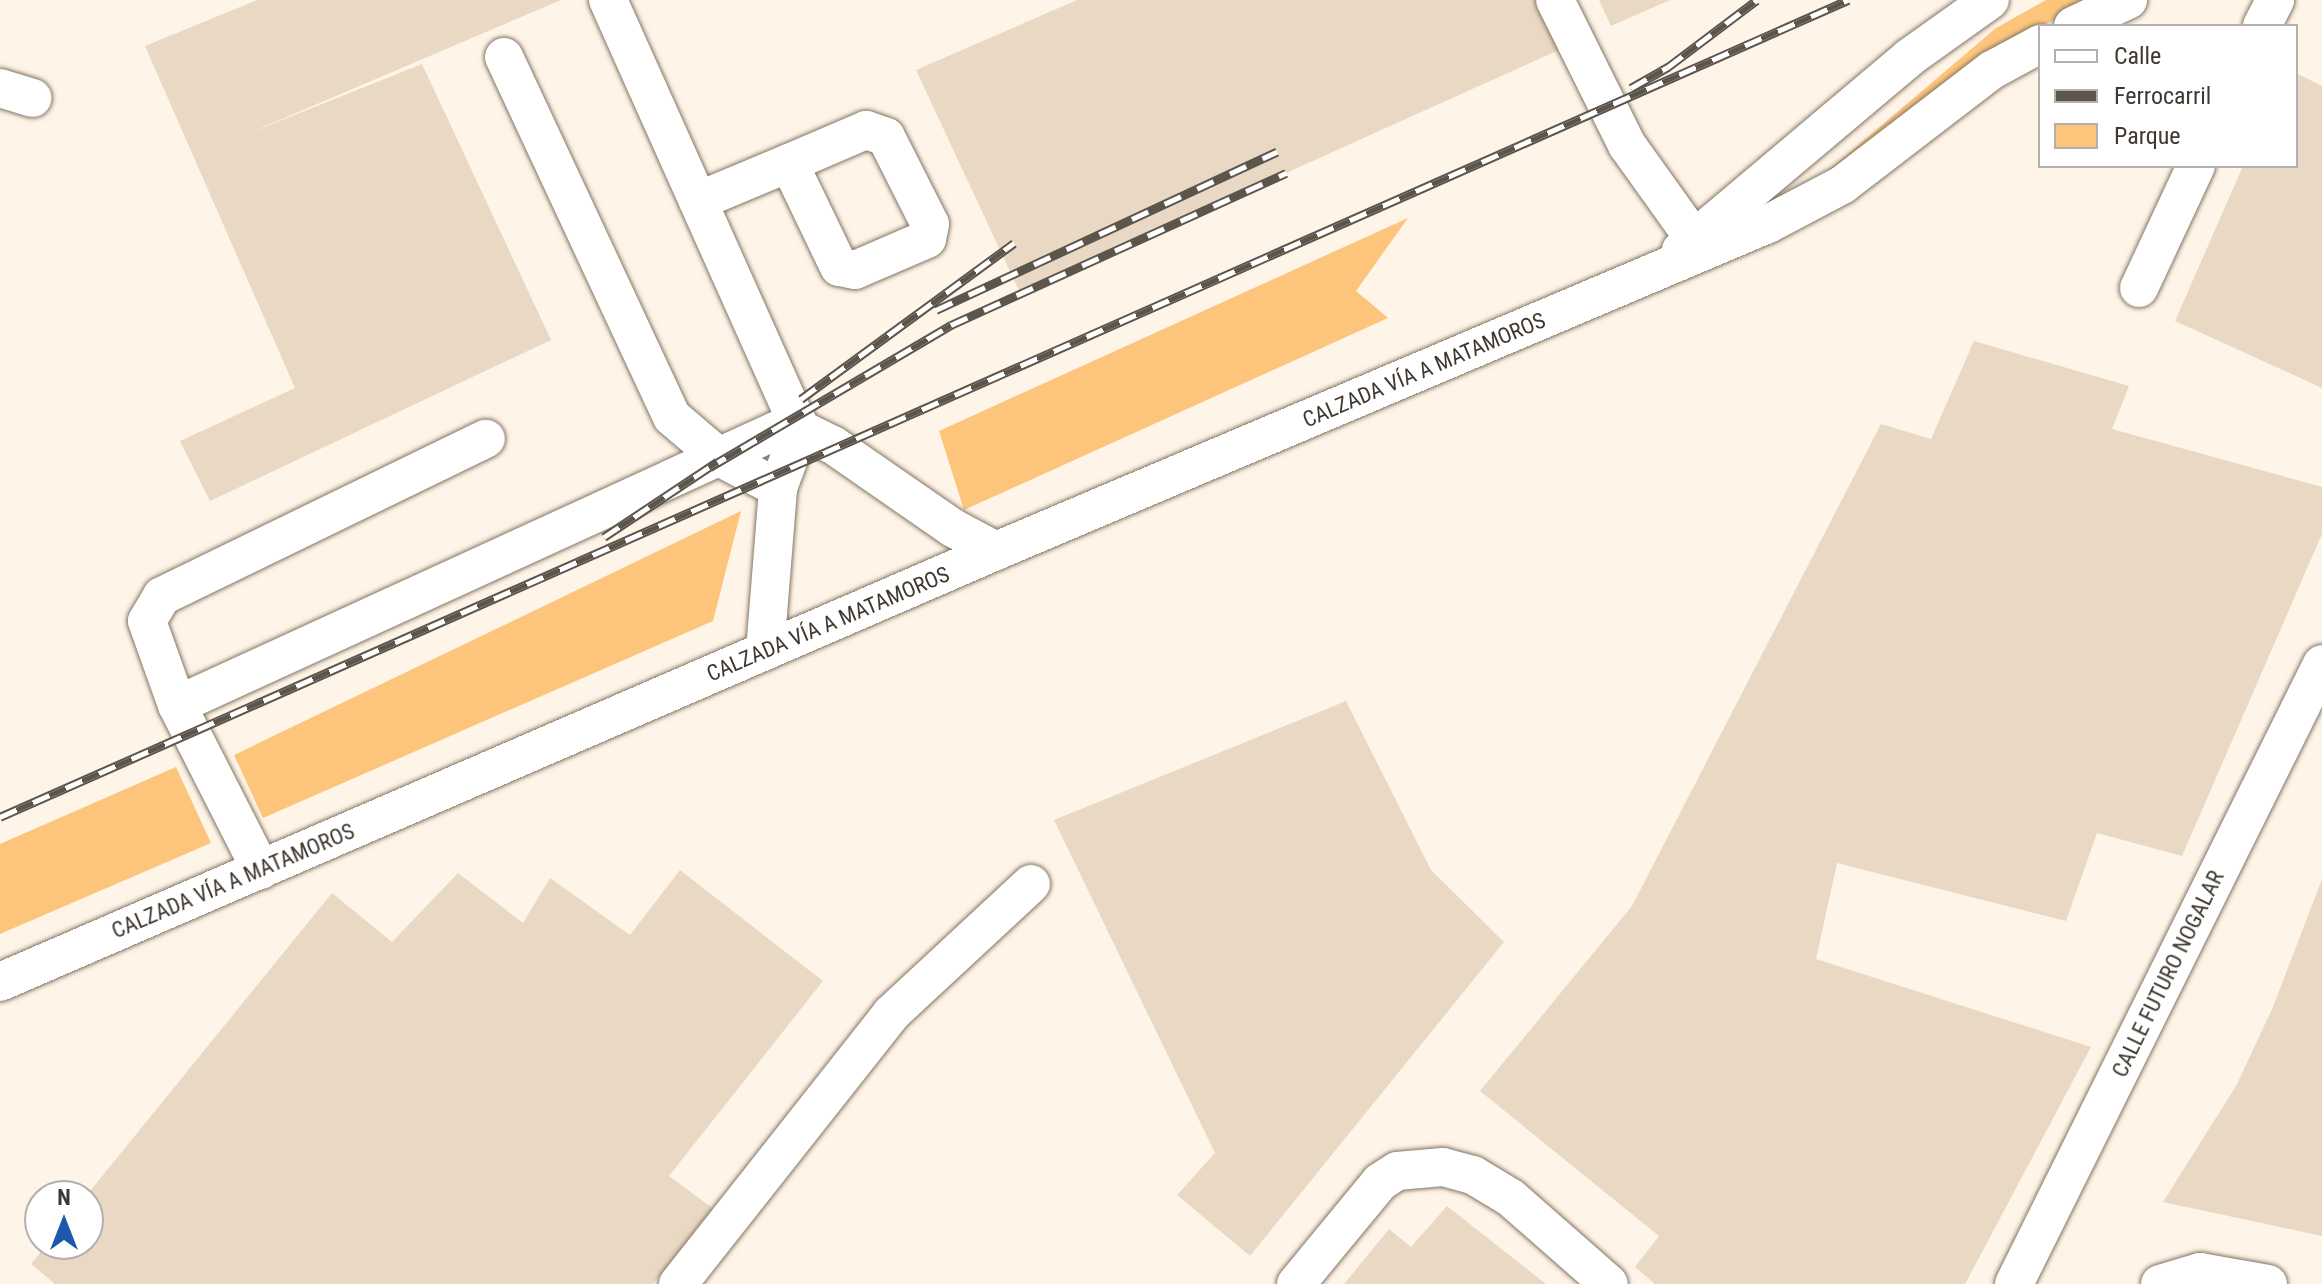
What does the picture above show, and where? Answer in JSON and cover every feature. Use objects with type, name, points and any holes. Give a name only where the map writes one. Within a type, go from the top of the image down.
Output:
[{"type":"street","points":[[608,0],[798,425],[833,445],[953,528],[996,551]]},
{"type":"street","points":[[1555,0],[1627,145],[1699,244]]},
{"type":"street","name":"CALZADA VÍA A MATAMOROS","points":[[0,982],[996,551],[1658,270],[1699,244],[1910,57],[1990,0]]},
{"type":"street","points":[[2077,24],[2128,0]]},
{"type":"street","points":[[2263,24],[2275,0]]},
{"type":"street","name":"CALZADA VÍA A MATAMOROS","points":[[1699,244],[1842,185],[1992,70],[2038,45]]},
{"type":"street","points":[[504,57],[672,417],[719,457],[778,488]]},
{"type":"street","points":[[698,201],[789,163]]},
{"type":"street","points":[[2139,288],[2195,168]]},
{"type":"street","points":[[177,705],[719,457],[798,425]]},
{"type":"street","points":[[765,651],[778,488],[798,425]]},
{"type":"street","points":[[261,870],[177,705],[147,621],[162,596],[486,439]]},
{"type":"street","name":"CALLE FUTURO NOGALAR","points":[[2014,1284],[2322,664]]},
{"type":"street","points":[[678,1284],[891,1014],[1031,884]]},
{"type":"street","points":[[1296,1284],[1380,1182],[1397,1171],[1443,1167],[1473,1175],[1511,1198],[1609,1284]]},
{"type":"street","points":[[2160,1284],[2200,1272],[2268,1284]]},
{"type":"green space","points":[[2046,0],[2106,0],[2038,24],[2038,27],[1801,194],[1996,28]]},
{"type":"green space","points":[[1408,218],[1356,291],[1388,318],[964,510],[939,431]]},
{"type":"green space","points":[[741,511],[713,621],[263,818],[234,755]]},
{"type":"green space","points":[[176,767],[211,843],[0,934],[0,844]]},
{"type":"building","points":[[257,0],[561,0],[247,134],[422,64],[551,340],[210,501],[180,441],[295,388],[145,46]]},
{"type":"building","points":[[1077,0],[1547,0],[1570,45],[1020,293],[916,70]]},
{"type":"building","points":[[1599,0],[1670,0],[1611,26]]},
{"type":"building","points":[[2298,74],[2322,86],[2322,388],[2175,321],[2242,168],[2298,168]]},
{"type":"building","points":[[1974,341],[2129,386],[2112,429],[2322,487],[2322,534],[2182,856],[2097,833],[2066,921],[1837,863],[1816,959],[2091,1047],[1965,1284],[1655,1284],[1635,1267],[1659,1236],[1480,1091],[1632,906],[1881,424],[1931,439]]},
{"type":"building","points":[[1346,701],[1431,870],[1504,942],[1250,1256],[1177,1195],[1215,1153],[1054,820]]},
{"type":"building","points":[[680,870],[823,981],[669,1176],[715,1210],[653,1284],[55,1284],[31,1264],[34,1260],[104,1260],[104,1180],[99,1180],[332,893],[392,942],[458,873],[523,923],[550,878],[630,935]]},
{"type":"building","points":[[2322,879],[2322,1236],[2163,1202],[2236,1086],[2273,1007]]},
{"type":"building","points":[[1447,1206],[1546,1284],[1344,1284],[1389,1229],[1411,1247]]},
{"type":"railway","points":[[1631,88],[1668,67],[1757,0]]},
{"type":"railway","points":[[0,817],[1848,0]]},
{"type":"railway","points":[[936,310],[1277,152]]},
{"type":"railway","points":[[710,467],[951,325],[1286,173]]},
{"type":"railway","points":[[801,399],[1014,243]]},
{"type":"railway","points":[[604,537],[717,462]]}]
